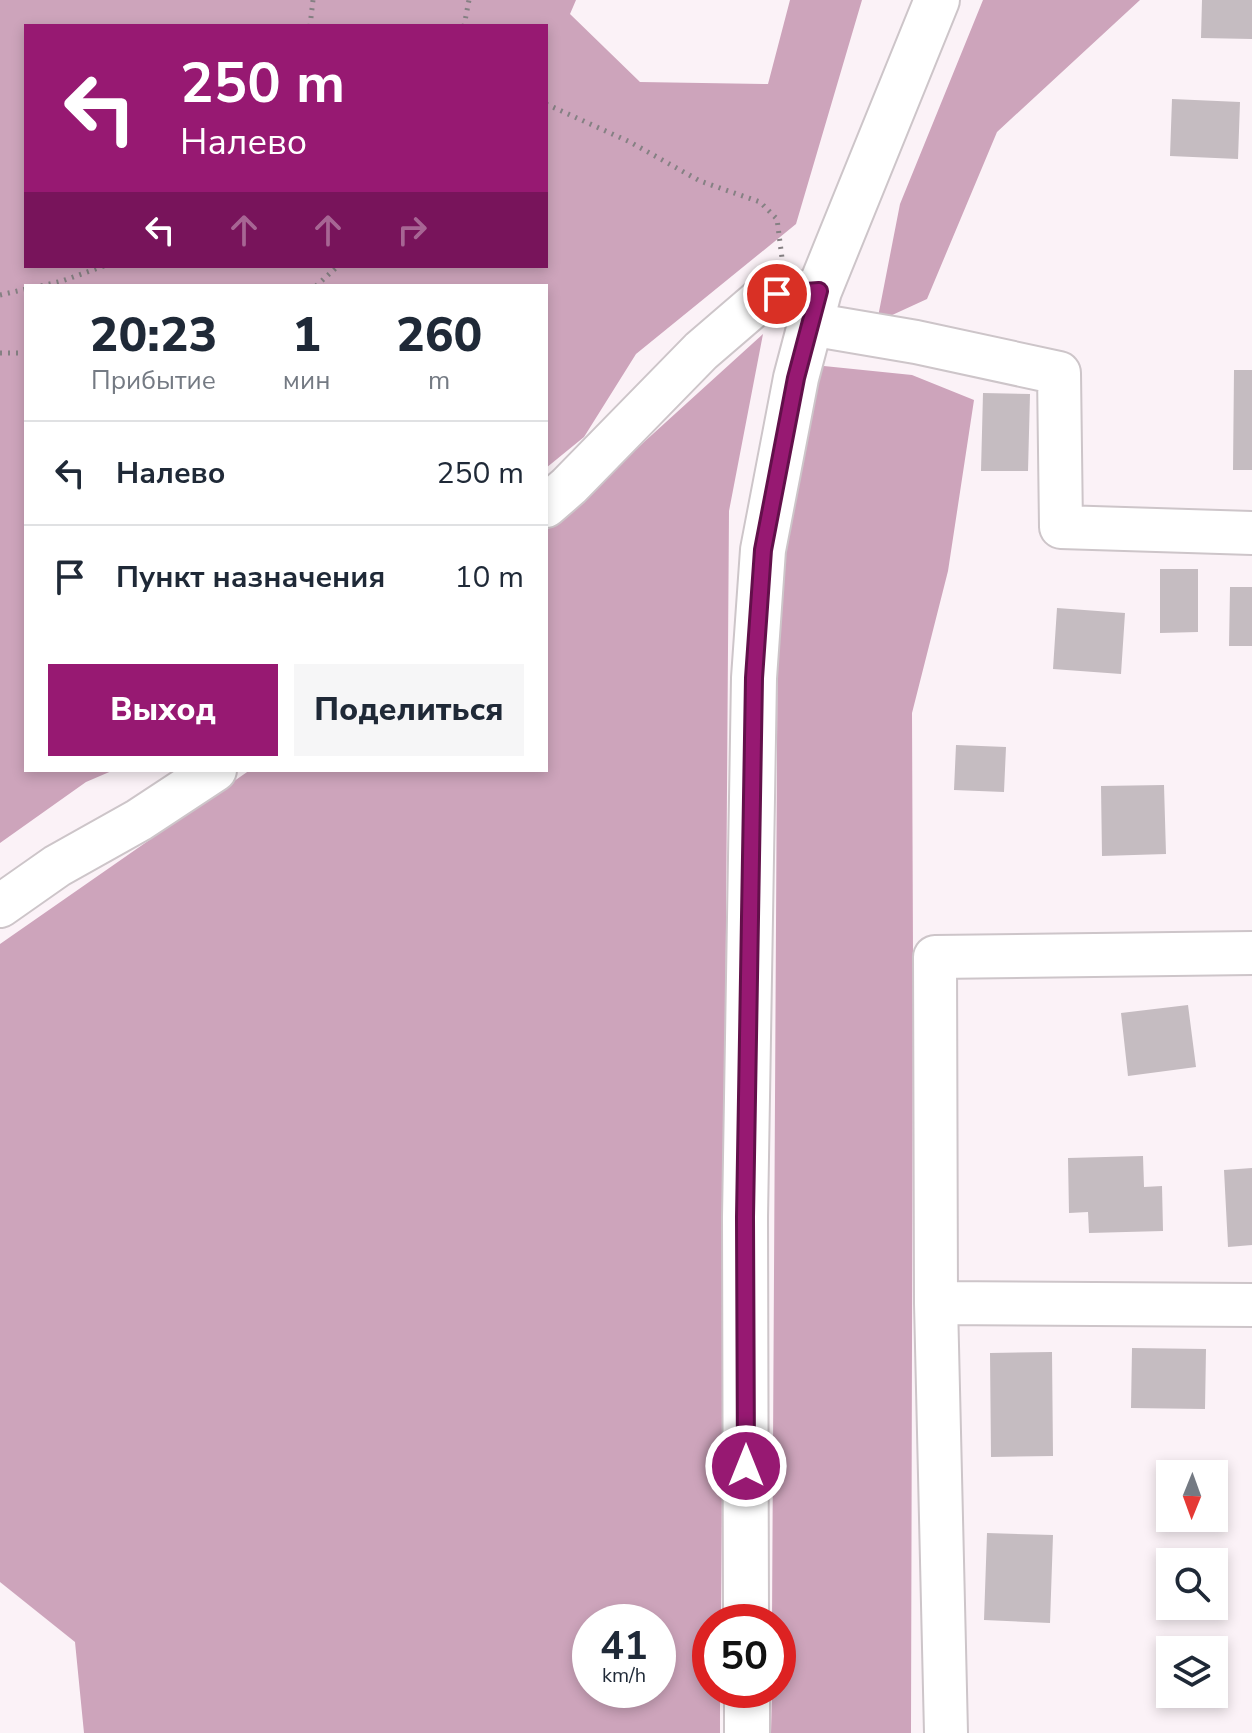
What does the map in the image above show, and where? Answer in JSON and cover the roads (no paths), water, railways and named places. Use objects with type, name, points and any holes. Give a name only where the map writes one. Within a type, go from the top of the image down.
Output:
[{"type":"main road","points":[[746,1604],[745,1217],[754,678],[763,550],[796,378],[804,303],[937,0]]},
{"type":"main road","points":[[747,1708],[747,1733]]},
{"type":"street","points":[[548,504],[701,351],[765,296],[804,303],[916,342],[1059,373],[1061,527],[1252,533]]},
{"type":"street","points":[[0,906],[57,866],[139,820],[212,772]]},
{"type":"street","points":[[946,1733],[936,1303],[935,957],[1252,953]]},
{"type":"street","points":[[936,1303],[1252,1305]]}]
